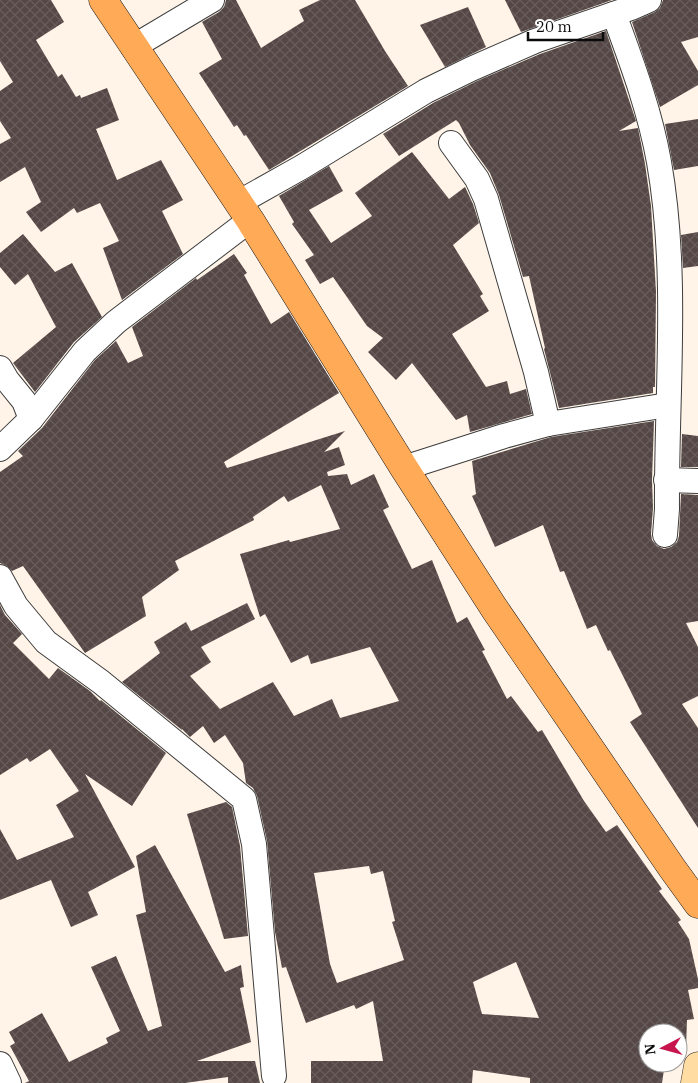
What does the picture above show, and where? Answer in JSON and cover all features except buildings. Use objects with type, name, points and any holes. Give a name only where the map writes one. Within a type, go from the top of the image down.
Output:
[{"type":"main road","points":[[103,0],[244,212],[494,608],[698,904]]},
{"type":"main road","points":[[695,1083],[698,1066]]},
{"type":"street","points":[[133,47],[212,0]]},
{"type":"street","points":[[0,449],[31,419],[85,352],[116,322],[244,212],[302,167],[426,91],[535,41],[630,6],[640,85],[659,163],[669,257],[665,535]]},
{"type":"street","points":[[451,143],[477,179],[486,199],[536,372],[548,424]]},
{"type":"street","points":[[0,368],[24,401],[31,419]]},
{"type":"street","points":[[404,468],[548,424],[668,405]]},
{"type":"street","points":[[666,480],[698,481]]},
{"type":"street","points":[[0,576],[16,606],[46,642],[100,682],[244,799],[254,844],[274,1076]]},
{"type":"street","points":[[0,1064],[9,1083]]}]
